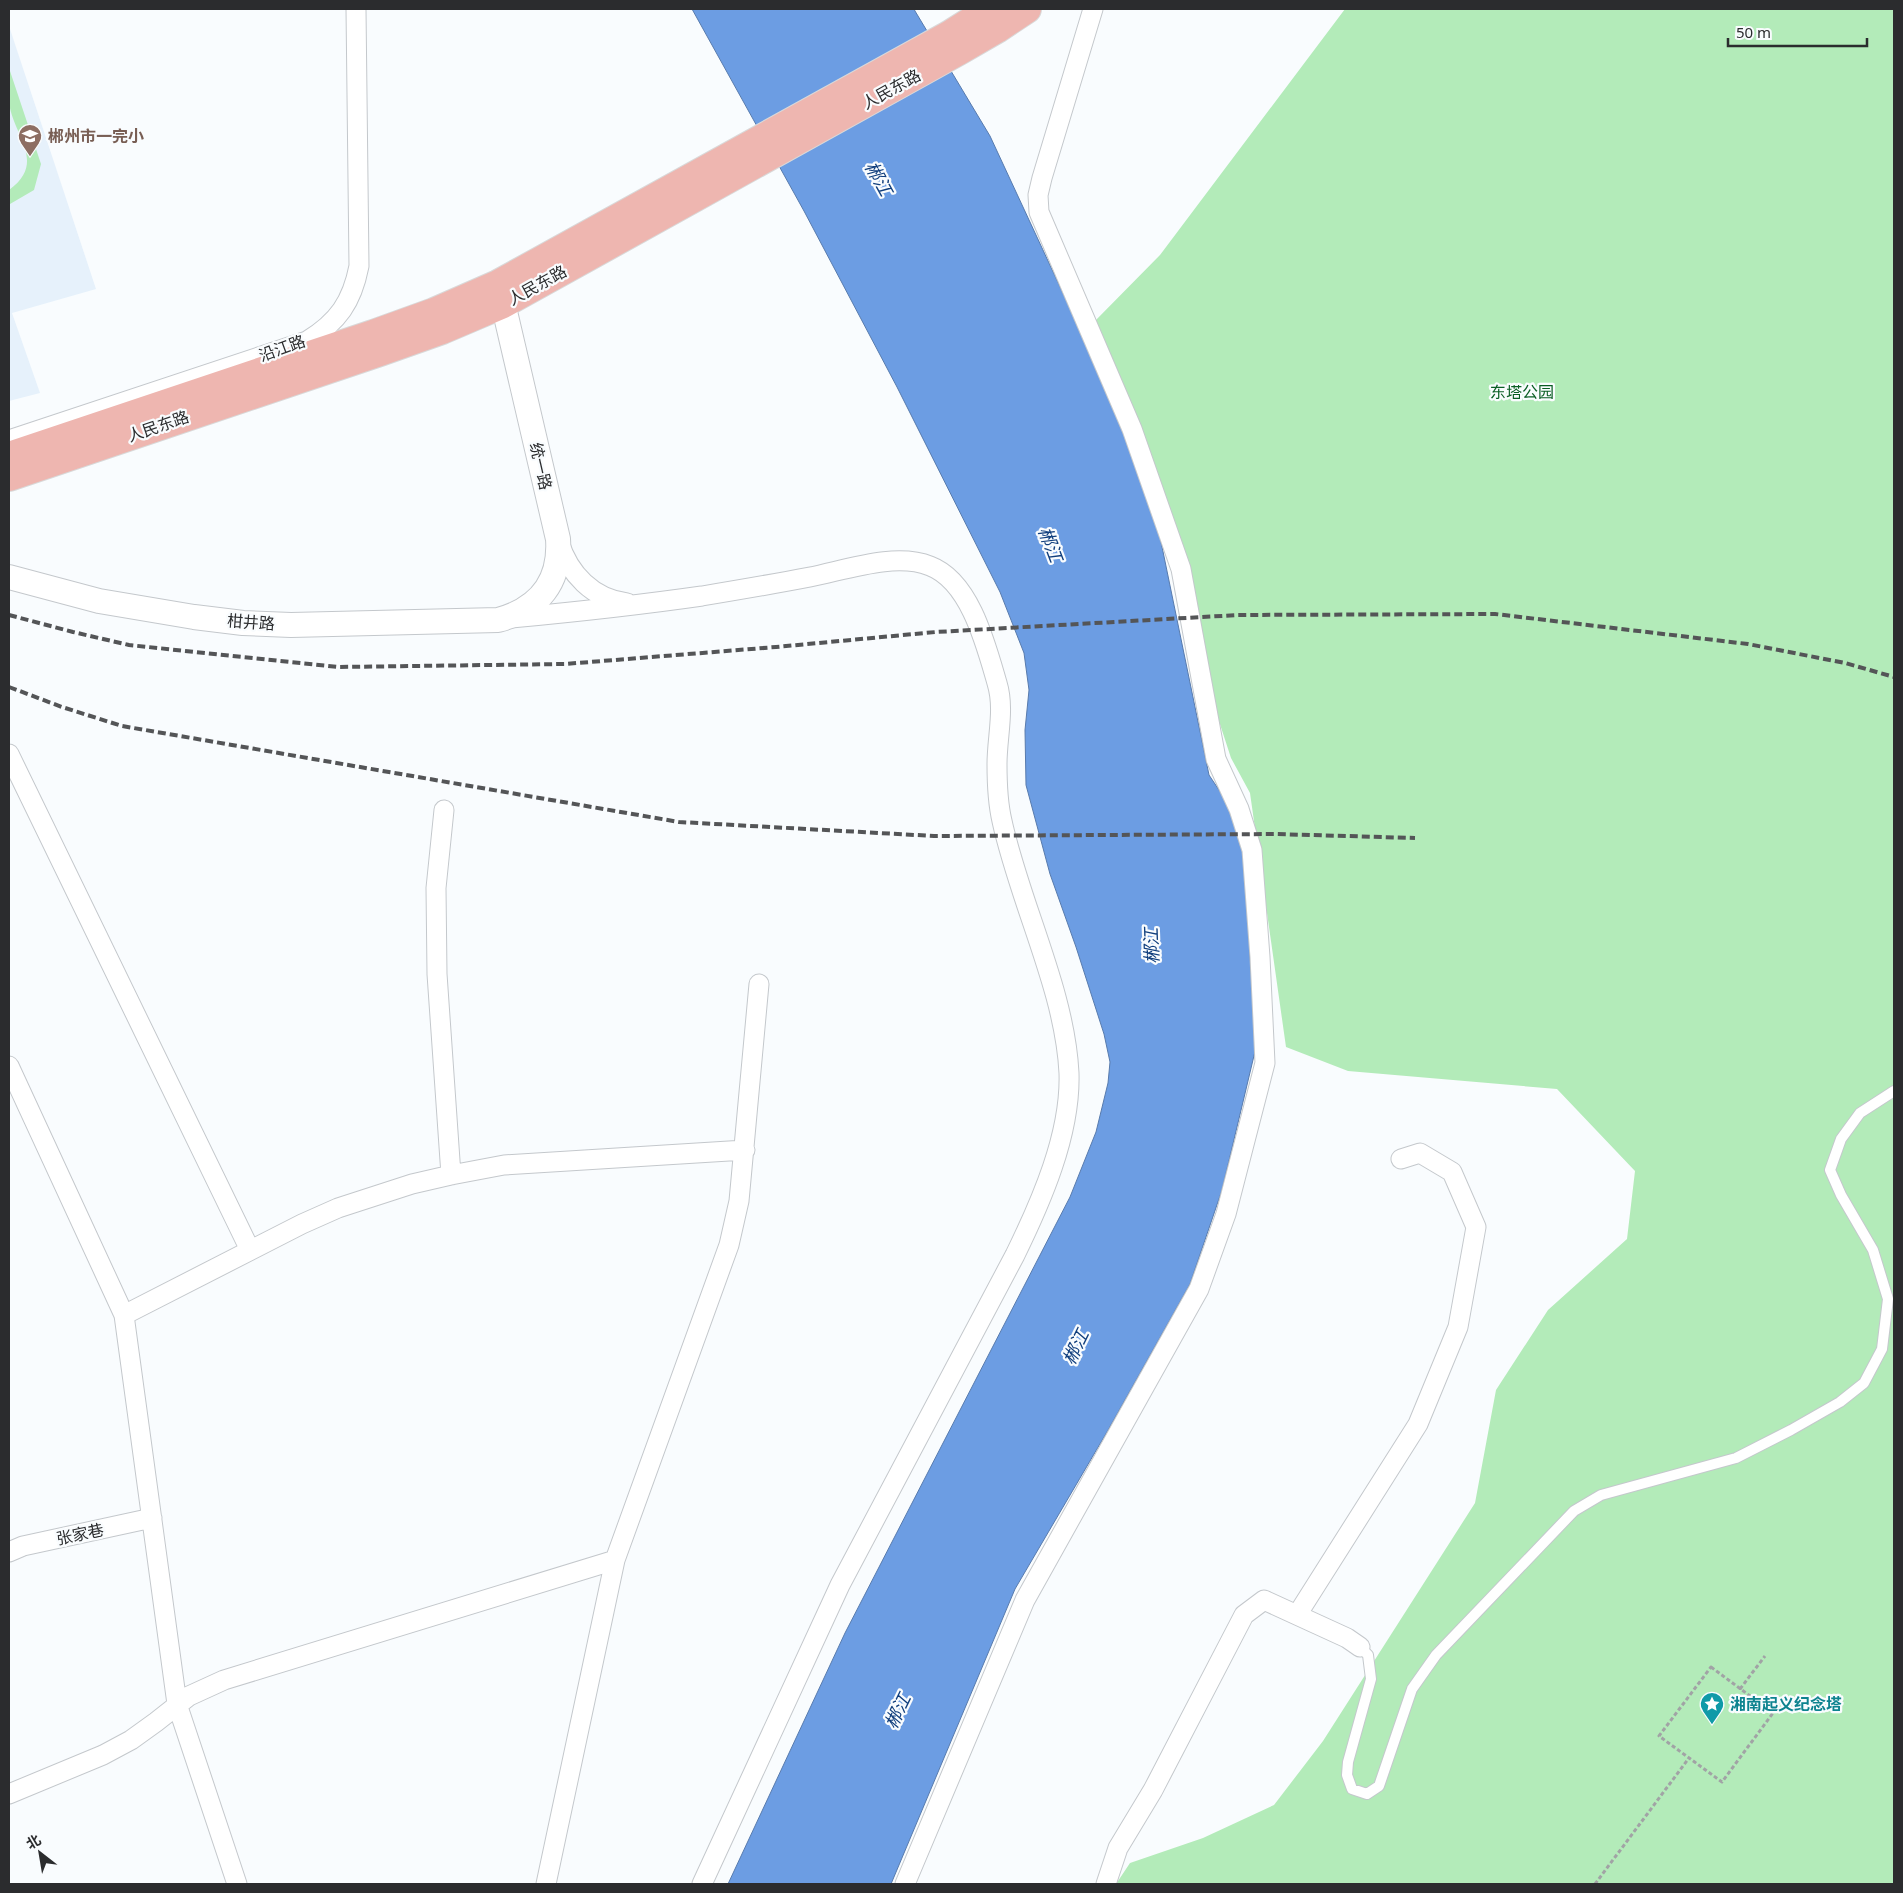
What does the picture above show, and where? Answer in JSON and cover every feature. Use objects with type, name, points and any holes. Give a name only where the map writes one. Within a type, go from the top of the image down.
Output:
[{"type":"main road","name":"人民东路","points":[[954,43],[990,9]]},
{"type":"main road","name":"人民东路","points":[[9,477],[380,352],[503,306],[954,43],[997,29],[1027,9]]},
{"type":"main road","name":"人民东路","points":[[9,456],[434,312],[503,306]]},
{"type":"street","name":"沿江路","points":[[9,440],[307,340],[330,325],[339,315],[352,292],[359,266],[356,9]]},
{"type":"street","points":[[905,1884],[1025,1600],[1199,1289],[1226,1214],[1265,1063],[1252,850],[1239,809],[1216,759],[1181,568],[1132,429],[1040,212],[1038,195],[1042,178],[1093,9]]},
{"type":"street","name":"统一路","points":[[498,620],[522,612],[541,596],[554,575],[559,551],[558,539],[503,306]]},
{"type":"street","points":[[558,539],[569,565],[588,587],[604,596],[621,602],[646,603]]},
{"type":"street","points":[[498,620],[646,603],[769,585],[884,562],[910,561],[932,566],[950,579],[974,613],[998,687],[1000,725],[997,765],[1001,819],[1020,888],[1051,981],[1062,1024],[1069,1074],[1064,1129],[1036,1212],[1015,1256],[840,1585],[702,1884]]},
{"type":"street","name":"柑井路","points":[[9,577],[99,601],[156,612],[243,622],[291,625],[498,620]]},
{"type":"street","points":[[9,754],[250,1250]]},
{"type":"street","points":[[444,810],[436,888],[437,974],[451,1175]]},
{"type":"street","points":[[546,1884],[615,1560],[729,1245],[739,1201],[759,984]]},
{"type":"street","points":[[9,1066],[124,1315],[177,1704],[237,1884]]},
{"type":"street","points":[[124,1315],[302,1224],[338,1208],[412,1184],[504,1165],[744,1150]]},
{"type":"street","points":[[1297,1615],[1418,1424],[1458,1327],[1476,1227],[1452,1172],[1420,1153],[1401,1159]]},
{"type":"street","name":"张家巷","points":[[9,1552],[24,1546],[152,1518]]},
{"type":"street","points":[[9,1794],[103,1755],[150,1727],[189,1696],[224,1680],[615,1560]]},
{"type":"street","points":[[1106,1884],[1118,1848],[1153,1790],[1244,1614],[1264,1600],[1348,1638],[1360,1646]]},
{"type":"lane","points":[[1360,1646],[1368,1655],[1371,1679],[1348,1762],[1347,1775],[1352,1789],[1367,1794],[1379,1786],[1412,1688],[1436,1655],[1574,1510],[1601,1495],[1736,1458],[1840,1402],[1864,1383],[1882,1348],[1888,1299],[1873,1250],[1841,1195],[1830,1170],[1842,1139],[1860,1113],[1894,1091]]},
{"type":"path","points":[[1740,1689],[1766,1656]]},
{"type":"path","points":[[1711,1667],[1773,1713],[1722,1782],[1689,1758],[1659,1736],[1711,1667]]},
{"type":"path","points":[[1595,1884],[1689,1758]]},
{"type":"shaded area","name":"郴州市一完小","points":[[9,26],[96,289],[12,313],[40,393],[9,401]]},
{"type":"green space","name":"东塔公园","points":[[1345,9],[1894,9],[1894,1884],[1116,1884],[1130,1863],[1203,1838],[1274,1805],[1323,1741],[1475,1503],[1496,1390],[1548,1310],[1627,1239],[1635,1171],[1557,1089],[1348,1071],[1286,1047],[1250,793],[1231,758],[1217,715],[1188,569],[1093,323],[1160,255]]},
{"type":"green space","points":[[9,68],[41,164],[34,190],[10,204],[9,190],[20,180],[26,169],[27,159],[9,103]]},
{"type":"water","name":"郴江","points":[[692,9],[914,9],[990,136],[1095,362],[1153,503],[1209,775],[1229,805],[1247,863],[1250,956],[1257,1043],[1222,1190],[1190,1284],[1107,1432],[1015,1589],[891,1884],[728,1884],[845,1633],[1070,1197],[1096,1132],[1108,1083],[1110,1062],[1104,1034],[1050,874],[1026,785],[1025,730],[1029,690],[1024,653],[1000,592],[897,387],[804,211]]},
{"type":"railway","points":[[9,615],[129,645],[338,667],[565,664],[936,632],[1238,615],[1495,614],[1748,644],[1845,663],[1894,677]]},
{"type":"railway","points":[[9,687],[62,707],[122,726],[679,822],[934,836],[1276,834],[1415,838]]},
{"type":"place","name":"郴州市一完小","points":[[30,157]]},
{"type":"place","name":"湘南起义纪念塔","points":[[1712,1725]]}]
